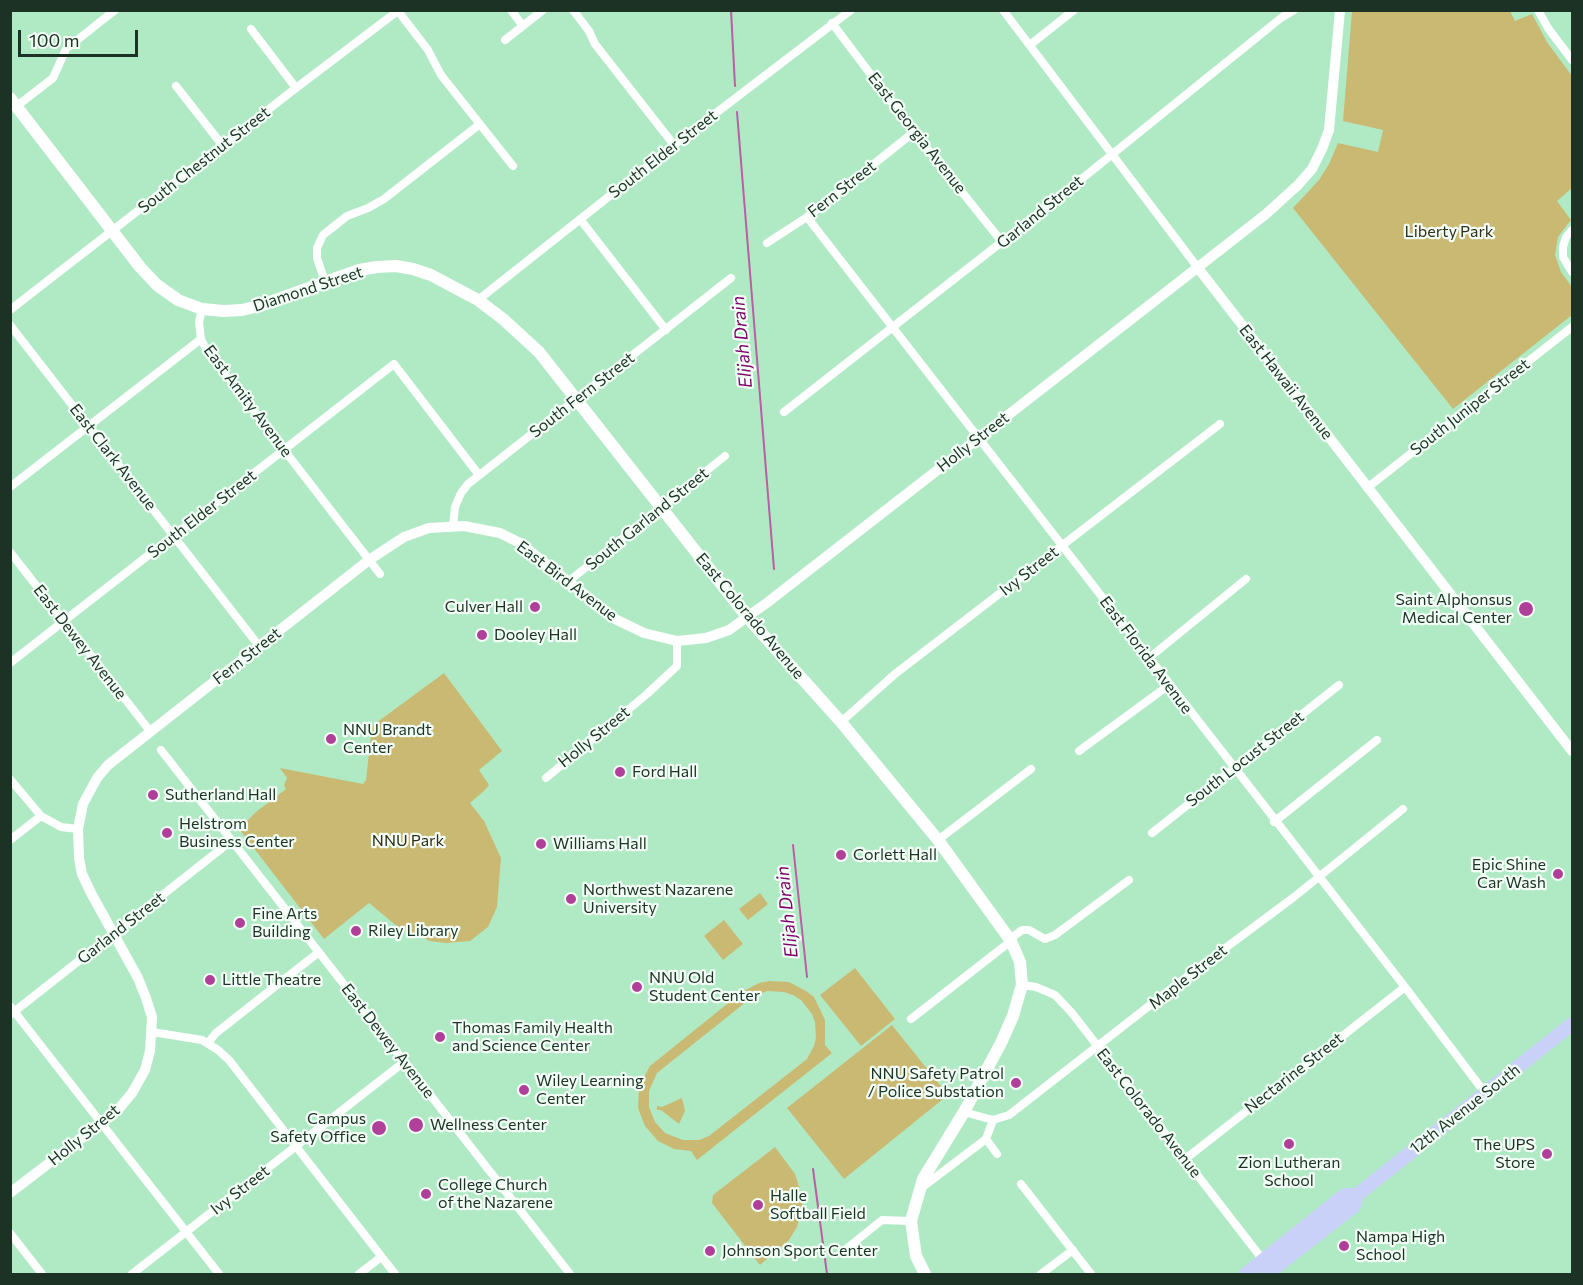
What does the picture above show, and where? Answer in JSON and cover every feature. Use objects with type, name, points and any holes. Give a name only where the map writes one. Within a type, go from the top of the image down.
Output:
[{"type":"main road","points":[[14,102],[157,285],[178,300],[202,309]]},
{"type":"main road","name":"Diamond Street","points":[[202,309],[224,311],[259,306],[359,270],[396,266],[431,275],[478,300]]},
{"type":"main road","name":"East Colorado Avenue","points":[[478,300],[539,352],[748,618],[841,722],[938,840],[1011,940]]},
{"type":"main road","points":[[925,1275],[916,1256],[911,1221],[923,1179],[964,1112],[1013,1017],[1022,985],[1020,962],[1011,940]]},
{"type":"main road","name":"12th Avenue South","points":[[1267,1275],[1354,1206],[1357,1195],[1572,1024]]},
{"type":"main road","name":"12th Avenue South","points":[[1246,1275],[1345,1195],[1357,1195]]},
{"type":"street","points":[[14,102],[53,78],[66,50],[115,10]]},
{"type":"street","points":[[511,10],[523,26]]},
{"type":"street","points":[[505,40],[543,10]]},
{"type":"street","points":[[573,10],[589,31],[595,44],[674,145]]},
{"type":"street","name":"South Elder Street","points":[[478,300],[850,10]]},
{"type":"street","name":"East Hawaii Avenue","points":[[1003,10],[1110,155],[1572,751]]},
{"type":"street","points":[[1030,45],[1074,10]]},
{"type":"street","name":"Garland Street","points":[[784,412],[1294,10]]},
{"type":"street","name":"Holly Street","points":[[748,618],[1198,268],[1298,186],[1312,169],[1329,130],[1340,10]]},
{"type":"street","points":[[1538,10],[1548,28],[1572,60]]},
{"type":"street","points":[[398,11],[428,50],[441,75],[513,166]]},
{"type":"street","name":"South Chestnut Street","points":[[10,310],[398,11]]},
{"type":"street","name":"East Georgia Avenue","points":[[832,23],[914,132],[1002,242]]},
{"type":"street","points":[[251,29],[296,88]]},
{"type":"street","points":[[176,86],[223,146]]},
{"type":"street","points":[[325,282],[317,258],[317,248],[323,235],[347,216],[384,199],[480,124]]},
{"type":"street","name":"Fern Street","points":[[767,243],[807,217],[914,132]]},
{"type":"street","name":"East Florida Avenue","points":[[807,217],[1274,822],[1405,987],[1485,1094]]},
{"type":"street","points":[[580,219],[666,330]]},
{"type":"street","points":[[1572,230],[1563,246],[1563,257],[1572,272]]},
{"type":"street","name":"South Fern Street","points":[[453,526],[455,507],[468,484],[731,278]]},
{"type":"street","name":"East Amity Avenue","points":[[202,309],[199,322],[201,339],[206,349],[380,574]]},
{"type":"street","name":"East Clark Avenue","points":[[10,325],[259,646]]},
{"type":"street","name":"South Juniper Street","points":[[1367,488],[1572,327]]},
{"type":"street","points":[[10,487],[201,339]]},
{"type":"street","name":"South Elder Street","points":[[10,663],[394,364],[479,475]]},
{"type":"street","name":"Ivy Street","points":[[841,722],[895,674],[1220,424]]},
{"type":"street","name":"South Garland Street","points":[[569,581],[725,456]]},
{"type":"street","name":"Fern Street","points":[[153,1032],[152,1017],[138,978],[82,874],[78,829],[83,804],[97,778],[108,765],[150,731],[369,560],[404,537],[429,528],[453,526]]},
{"type":"street","name":"East Bird Avenue","points":[[453,526],[477,527],[520,543],[615,619],[644,633],[677,641],[706,638],[729,630],[748,618]]},
{"type":"street","name":"East Dewey Avenue","points":[[10,552],[150,731]]},
{"type":"street","points":[[1149,658],[1246,579]]},
{"type":"street","name":"Holly Street","points":[[546,778],[677,666],[677,641]]},
{"type":"street","points":[[1079,751],[1169,685]]},
{"type":"street","name":"South Locust Street","points":[[1152,833],[1339,685]]},
{"type":"street","points":[[1274,822],[1377,740]]},
{"type":"street","name":"East Dewey Avenue","points":[[161,750],[570,1275]]},
{"type":"street","points":[[938,840],[1031,769]]},
{"type":"street","points":[[10,779],[41,816],[61,827],[78,829]]},
{"type":"street","name":"Maple Street","points":[[993,1120],[1009,1115],[1098,1048],[1181,981],[1294,897],[1403,809]]},
{"type":"street","points":[[10,840],[41,816]]},
{"type":"street","name":"Garland Street","points":[[12,1011],[231,841]]},
{"type":"street","points":[[911,1019],[1022,930],[1029,930],[1045,939],[1129,880]]},
{"type":"street","points":[[208,1043],[216,1033],[319,952]]},
{"type":"street","name":"East Colorado Avenue","points":[[1022,985],[1036,987],[1055,995],[1263,1260]]},
{"type":"street","name":"Nectarine Street","points":[[1184,1160],[1405,987]]},
{"type":"street","points":[[12,1011],[219,1275]]},
{"type":"street","points":[[153,1032],[180,1035],[208,1043],[229,1060],[395,1275]]},
{"type":"street","name":"Holly Street","points":[[10,1193],[117,1111],[132,1093],[145,1070],[153,1032]]},
{"type":"street","name":"Ivy Street","points":[[132,1275],[404,1062]]},
{"type":"street","points":[[920,1190],[986,1139],[993,1120],[964,1112]]},
{"type":"street","points":[[986,1139],[997,1154]]},
{"type":"street","points":[[1021,1184],[1091,1275]]},
{"type":"street","points":[[846,1249],[882,1220],[911,1221]]},
{"type":"street","points":[[10,1233],[42,1275]]},
{"type":"street","points":[[1041,1275],[1073,1251]]},
{"type":"street","points":[[359,1275],[381,1257]]},
{"type":"green space","name":"Liberty Park","points":[[1352,11],[1510,11],[1515,21],[1532,14],[1547,42],[1572,76],[1572,188],[1557,201],[1571,220],[1558,237],[1555,255],[1561,272],[1572,287],[1572,315],[1453,409],[1293,208],[1319,180],[1338,143],[1378,152],[1383,130],[1343,121]]},
{"type":"green space","name":"NNU Park","points":[[444,673],[502,751],[479,770],[489,785],[470,803],[484,821],[501,858],[497,907],[488,927],[470,941],[446,943],[430,941],[398,927],[369,903],[324,939],[239,829],[256,812],[286,789],[284,785],[287,778],[280,768],[363,784],[366,780],[372,726]]},
{"type":"green space","points":[[760,893],[768,904],[748,920],[739,909]]},
{"type":"green space","points":[[724,920],[743,944],[723,960],[704,936]]},
{"type":"green space","points":[[855,968],[895,1019],[861,1046],[820,995]]},
{"type":"green space","points":[[789,982],[814,997],[825,1020],[825,1045],[832,1053],[697,1160],[691,1151],[674,1149],[658,1141],[645,1126],[638,1108],[639,1086],[650,1066],[742,992],[759,983]],"holes":[[[767,991],[784,992],[801,1000],[815,1022],[816,1038],[807,1059],[709,1136],[699,1140],[683,1140],[665,1133],[655,1122],[649,1107],[649,1091],[657,1073],[751,998]]]},
{"type":"green space","points":[[892,1025],[948,1095],[844,1179],[787,1108]]},
{"type":"green space","points":[[682,1098],[685,1111],[679,1124],[661,1110],[657,1110],[657,1106],[662,1107]]},
{"type":"green space","name":"Halle Softball Field","points":[[775,1147],[795,1174],[802,1196],[802,1207],[797,1227],[789,1240],[760,1265],[712,1203],[713,1195]]},
{"type":"waterway","name":"Elijah Drain","points":[[731,10],[735,86]]},
{"type":"waterway","name":"Elijah Drain","points":[[737,112],[774,569]]},
{"type":"waterway","name":"Elijah Drain","points":[[793,845],[807,977]]},
{"type":"waterway","name":"Elijah Drain","points":[[813,1169],[827,1274]]},
{"type":"place","name":"Culver Hall","points":[[535,607]]},
{"type":"place","name":"Saint Alphonsus Medical Center","points":[[1526,609]]},
{"type":"place","name":"Dooley Hall","points":[[482,635]]},
{"type":"place","name":"NNU Brandt Center","points":[[331,739]]},
{"type":"place","name":"Ford Hall","points":[[620,772]]},
{"type":"place","name":"Sutherland Hall","points":[[153,795]]},
{"type":"place","name":"Helstrom Business Center","points":[[167,833]]},
{"type":"place","name":"Williams Hall","points":[[541,844]]},
{"type":"place","name":"Corlett Hall","points":[[841,855]]},
{"type":"place","name":"Epic Shine Car Wash","points":[[1558,874]]},
{"type":"place","name":"Northwest Nazarene University","points":[[571,899]]},
{"type":"place","name":"Fine Arts Building","points":[[240,923]]},
{"type":"place","name":"Riley Library","points":[[356,931]]},
{"type":"place","name":"Little Theatre","points":[[210,980]]},
{"type":"place","name":"NNU Old Student Center","points":[[637,987]]},
{"type":"place","name":"Thomas Family Health and Science Center","points":[[440,1037]]},
{"type":"place","name":"NNU Safety Patrol / Police Substation","points":[[1016,1083]]},
{"type":"place","name":"Wiley Learning Center","points":[[524,1090]]},
{"type":"place","name":"Wellness Center","points":[[416,1125]]},
{"type":"place","name":"Campus Safety Office","points":[[379,1128]]},
{"type":"place","name":"Zion Lutheran School","points":[[1289,1144]]},
{"type":"place","name":"The UPS Store","points":[[1547,1154]]},
{"type":"place","name":"College Church of the Nazarene","points":[[426,1194]]},
{"type":"place","name":"Halle Softball Field","points":[[758,1205]]},
{"type":"place","name":"Nampa High School","points":[[1344,1246]]},
{"type":"place","name":"Johnson Sport Center","points":[[710,1251]]}]
